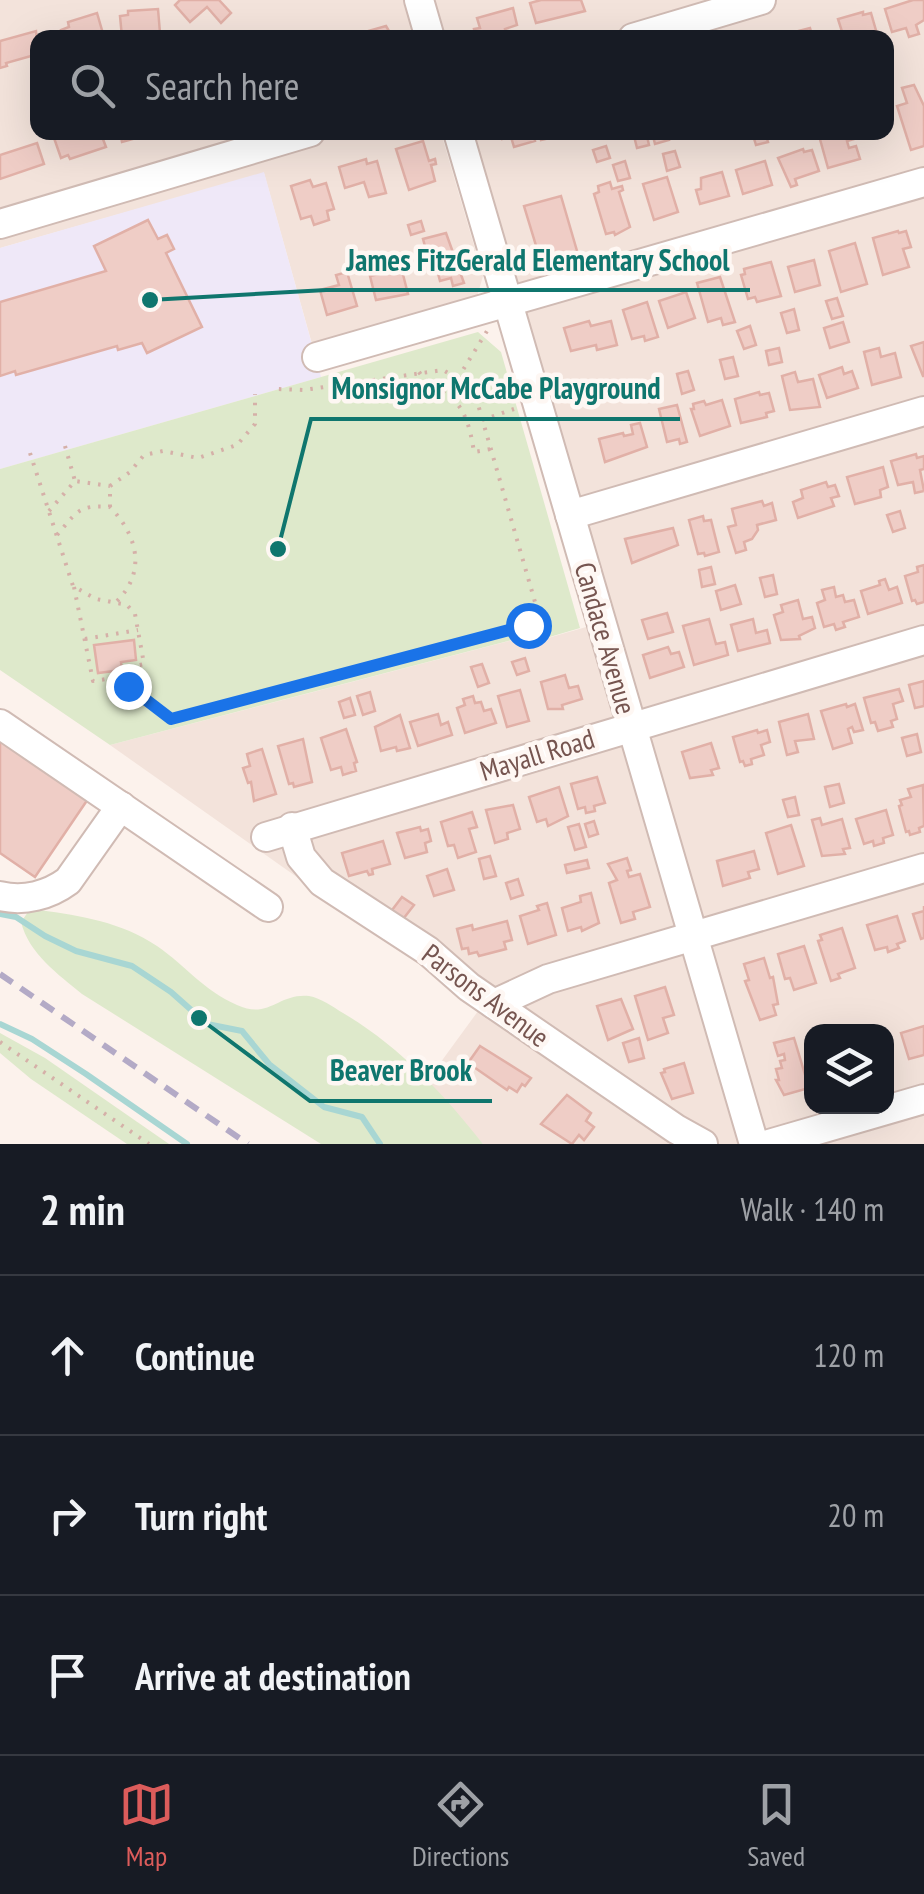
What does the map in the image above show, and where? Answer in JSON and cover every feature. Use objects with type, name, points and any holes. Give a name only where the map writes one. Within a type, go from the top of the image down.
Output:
[{"type":"street","points":[[419,0],[428,30]]},
{"type":"street","points":[[660,30],[761,0]]},
{"type":"street","points":[[0,224],[283,140]]},
{"type":"street","name":"Candace Avenue","points":[[460,140],[754,1144]]},
{"type":"street","points":[[317,357],[924,182]]},
{"type":"street","points":[[570,515],[924,411]]},
{"type":"street","name":"Mayall Road","points":[[279,832],[924,640]]},
{"type":"street","points":[[0,724],[268,907]]},
{"type":"street","points":[[0,896],[11,898],[56,890],[68,881],[121,806]]},
{"type":"street","name":"Parsons Avenue","points":[[279,832],[322,882],[428,951],[469,987],[703,1144]]},
{"type":"street","points":[[494,1004],[548,979],[924,868]]},
{"type":"street","points":[[769,1144],[924,1099]]},
{"type":"path","points":[[458,378],[489,328]]},
{"type":"path","points":[[74,586],[96,599],[127,605],[134,614],[144,664],[127,668],[128,686],[171,719],[528,625],[537,609],[475,394],[469,385],[442,370],[304,390],[277,389]]},
{"type":"path","points":[[418,372],[427,384],[456,402],[470,429],[474,452],[491,449]]},
{"type":"path","points":[[75,481],[110,486],[130,472],[144,455],[163,451],[198,458],[237,445],[255,424],[255,394]]},
{"type":"path","points":[[482,420],[519,408]]},
{"type":"path","points":[[65,446],[75,481]]},
{"type":"path","points":[[30,452],[74,586],[93,681],[128,676]]},
{"type":"path","points":[[49,510],[75,481]]},
{"type":"path","points":[[110,486],[110,508],[128,531],[136,558],[132,584],[117,601]]},
{"type":"path","points":[[57,535],[86,506],[110,508]]},
{"type":"path","points":[[84,639],[138,630]]},
{"type":"path","points":[[0,1042],[149,1144]]},
{"type":"shaded area","points":[[0,0],[403,0],[412,30],[30,30],[30,140],[443,140],[483,276],[476,300],[314,351],[264,173],[0,248]]},
{"type":"shaded area","points":[[432,0],[924,0],[924,1144],[483,1144],[427,1081],[481,1007],[110,745],[524,637],[527,644],[614,619],[473,140],[894,140],[894,30],[441,30]]},
{"type":"shaded area","points":[[264,172],[321,377],[0,469],[0,248]]},
{"type":"green space","points":[[478,332],[501,352],[580,628],[526,644],[523,637],[110,745],[0,670],[0,469]]},
{"type":"green space","points":[[40,910],[129,931],[157,946],[214,992],[248,1009],[266,1008],[298,996],[322,1001],[401,1056],[436,1089],[483,1144],[321,1144],[63,979],[37,954],[21,922],[28,912]]},
{"type":"green space","points":[[0,1033],[45,1058],[169,1144],[127,1144],[31,1079],[0,1053]]},
{"type":"building","points":[[180,0],[219,0],[231,13],[221,23],[207,7],[190,22],[175,5]]},
{"type":"building","points":[[581,0],[585,11],[536,23],[530,3]]},
{"type":"building","points":[[924,0],[924,20],[916,25],[919,34],[909,37],[906,28],[891,30],[885,9]]},
{"type":"building","points":[[513,8],[517,25],[505,30],[474,30],[480,28],[477,18]]},
{"type":"building","points":[[158,9],[160,30],[121,30],[120,16],[128,15],[128,11]]},
{"type":"building","points":[[97,13],[102,30],[61,30],[69,27],[68,22]]},
{"type":"building","points":[[871,13],[876,30],[841,30],[838,19]]},
{"type":"building","points":[[30,33],[30,56],[0,68],[0,41]]},
{"type":"building","points":[[914,85],[924,106],[924,146],[911,150],[897,106],[907,103],[902,88]]},
{"type":"building","points":[[55,140],[103,140],[106,147],[70,159],[68,155],[61,158]]},
{"type":"building","points":[[512,140],[535,140],[535,141],[514,147]]},
{"type":"building","points":[[635,140],[648,140],[649,145],[637,148]]},
{"type":"building","points":[[820,140],[851,140],[847,141],[849,148],[856,146],[860,159],[828,168]]},
{"type":"building","points":[[423,141],[429,161],[435,159],[436,164],[431,165],[435,181],[409,190],[396,149]]},
{"type":"building","points":[[37,143],[44,164],[0,179],[0,155]]},
{"type":"building","points":[[606,146],[610,158],[597,162],[593,150]]},
{"type":"building","points":[[803,149],[812,150],[819,171],[795,179],[797,185],[791,187],[778,158]]},
{"type":"building","points":[[675,151],[680,167],[667,171],[663,154]]},
{"type":"building","points":[[366,159],[367,164],[377,161],[386,193],[369,197],[364,182],[345,188],[339,167]]},
{"type":"building","points":[[625,161],[630,178],[618,181],[613,165]]},
{"type":"building","points":[[765,161],[772,185],[743,194],[736,170]]},
{"type":"building","points":[[722,172],[729,196],[700,204],[696,190],[701,189],[701,178]]},
{"type":"building","points":[[667,177],[678,212],[654,220],[643,184]]},
{"type":"building","points":[[310,180],[313,187],[326,183],[334,209],[327,211],[329,220],[314,225],[311,216],[301,219],[291,186]]},
{"type":"building","points":[[610,182],[612,189],[622,186],[619,192],[630,227],[615,235],[606,234],[594,194],[599,192],[598,186]]},
{"type":"building","points":[[561,196],[577,251],[541,262],[524,206]]},
{"type":"building","points":[[148,220],[158,239],[167,235],[174,249],[166,253],[202,327],[147,353],[142,343],[118,350],[117,346],[16,375],[15,371],[0,376],[0,302],[106,271],[94,246]]},
{"type":"building","points":[[421,221],[424,231],[411,235],[408,225]]},
{"type":"building","points":[[906,231],[911,247],[903,249],[909,267],[883,275],[873,238]]},
{"type":"building","points":[[446,233],[464,283],[453,286],[451,278],[440,281],[423,239]]},
{"type":"building","points":[[855,243],[867,284],[841,292],[829,251]]},
{"type":"building","points":[[399,259],[408,294],[376,300],[370,276],[388,272],[386,262]]},
{"type":"building","points":[[814,260],[820,285],[795,292],[788,267]]},
{"type":"building","points":[[771,262],[781,296],[757,302],[755,297],[748,299],[741,275],[745,274],[744,269]]},
{"type":"building","points":[[347,272],[357,306],[327,315],[320,290],[339,285],[336,275]]},
{"type":"building","points":[[720,277],[735,322],[723,325],[721,318],[708,322],[697,283]]},
{"type":"building","points":[[686,292],[695,318],[668,328],[659,301]]},
{"type":"building","points":[[837,298],[843,316],[832,319],[826,301]]},
{"type":"building","points":[[647,302],[658,337],[632,339],[623,310]]},
{"type":"building","points":[[794,309],[799,330],[787,333],[781,313]]},
{"type":"building","points":[[589,321],[591,326],[611,321],[617,345],[571,351],[564,328]]},
{"type":"building","points":[[843,322],[849,342],[830,348],[824,328]]},
{"type":"building","points":[[750,326],[756,345],[744,349],[737,331]]},
{"type":"building","points":[[924,342],[924,376],[923,376],[911,346]]},
{"type":"building","points":[[779,348],[782,362],[769,365],[766,351]]},
{"type":"building","points":[[879,348],[881,357],[895,353],[901,377],[872,385],[864,352]]},
{"type":"building","points":[[733,357],[738,376],[725,379],[720,360]]},
{"type":"building","points":[[842,367],[844,374],[852,371],[858,388],[827,398],[819,375]]},
{"type":"building","points":[[688,371],[694,390],[682,394],[677,374]]},
{"type":"building","points":[[795,372],[798,382],[813,379],[820,407],[790,410],[782,376]]},
{"type":"building","points":[[621,385],[624,394],[611,398],[608,389]]},
{"type":"building","points":[[769,393],[774,411],[766,413],[767,417],[741,423],[735,399]]},
{"type":"building","points":[[722,400],[730,426],[700,436],[691,409],[693,404]]},
{"type":"building","points":[[677,405],[687,442],[680,444],[679,439],[667,442],[659,409]]},
{"type":"building","points":[[640,423],[647,447],[605,462],[599,439],[633,434],[631,425]]},
{"type":"building","points":[[916,454],[917,458],[924,456],[924,469],[920,470],[924,491],[915,493],[913,482],[898,485],[891,461]]},
{"type":"building","points":[[883,467],[888,487],[880,490],[881,497],[855,504],[847,477]]},
{"type":"building","points":[[826,482],[828,487],[835,485],[839,496],[831,498],[834,506],[798,518],[793,502],[803,498],[801,490]]},
{"type":"building","points":[[762,501],[764,506],[772,503],[776,520],[757,525],[752,539],[744,542],[746,550],[736,553],[728,527],[736,525],[732,509]]},
{"type":"building","points":[[900,511],[905,528],[893,532],[887,515]]},
{"type":"building","points":[[703,516],[704,521],[711,520],[719,552],[705,556],[698,554],[689,520]]},
{"type":"building","points":[[673,528],[678,545],[632,563],[625,539]]},
{"type":"building","points":[[924,565],[924,602],[917,604],[912,601],[905,576],[918,572],[917,567]]},
{"type":"building","points":[[711,567],[715,584],[702,587],[699,570]]},
{"type":"building","points":[[773,575],[777,594],[765,597],[760,578]]},
{"type":"building","points":[[885,579],[889,590],[897,587],[902,603],[868,614],[861,591],[880,585],[879,581]]},
{"type":"building","points":[[735,585],[741,604],[721,610],[716,591]]},
{"type":"building","points":[[834,587],[836,597],[843,595],[845,602],[854,600],[859,617],[843,622],[845,627],[836,630],[834,624],[824,627],[817,603],[825,600],[822,590]]},
{"type":"building","points":[[798,600],[803,619],[812,617],[815,628],[799,636],[800,639],[781,640],[774,615],[783,612],[781,605]]},
{"type":"building","points":[[667,613],[673,632],[648,639],[642,620]]},
{"type":"building","points":[[709,619],[716,644],[725,642],[728,655],[694,665],[683,626]]},
{"type":"building","points":[[753,619],[756,633],[767,630],[770,643],[738,651],[731,625]]},
{"type":"building","points":[[134,640],[136,660],[121,662],[122,670],[98,673],[94,645]]},
{"type":"building","points":[[668,647],[671,654],[679,652],[684,667],[650,678],[643,655]]},
{"type":"building","points":[[525,658],[529,671],[517,675],[512,662]]},
{"type":"building","points":[[482,664],[489,683],[478,687],[471,667]]},
{"type":"building","points":[[565,675],[569,688],[578,686],[582,699],[562,705],[563,709],[548,709],[541,682]]},
{"type":"building","points":[[924,681],[924,706],[915,708],[909,685]]},
{"type":"building","points":[[899,689],[903,701],[893,704],[897,719],[891,721],[893,727],[878,731],[875,722],[871,723],[864,698]]},
{"type":"building","points":[[520,690],[529,721],[507,727],[498,696]]},
{"type":"building","points":[[370,692],[375,711],[363,715],[357,696]]},
{"type":"building","points":[[473,696],[484,711],[491,709],[496,723],[465,733],[457,708],[465,705],[463,699]]},
{"type":"building","points":[[350,698],[355,715],[344,718],[339,702]]},
{"type":"building","points":[[855,704],[863,730],[848,729],[852,743],[833,749],[821,711]]},
{"type":"building","points":[[438,714],[441,725],[448,722],[452,735],[418,746],[410,722]]},
{"type":"building","points":[[808,714],[814,739],[795,741],[798,752],[787,755],[779,722]]},
{"type":"building","points":[[400,715],[410,748],[381,751],[375,727]]},
{"type":"building","points":[[346,729],[357,762],[356,771],[343,775],[341,767],[331,770],[321,738]]},
{"type":"building","points":[[767,730],[770,742],[761,745],[764,755],[751,759],[752,764],[745,766],[740,762],[733,737]]},
{"type":"building","points":[[917,734],[921,752],[907,756],[902,738]]},
{"type":"building","points":[[0,735],[90,796],[35,877],[0,853]]},
{"type":"building","points":[[303,739],[312,782],[294,787],[289,784],[278,746]]},
{"type":"building","points":[[711,743],[719,768],[711,770],[713,775],[690,778],[682,752]]},
{"type":"building","points":[[262,749],[276,794],[254,801],[251,782],[248,783],[243,768],[250,766],[247,754]]},
{"type":"building","points":[[597,777],[605,803],[586,813],[585,807],[578,809],[571,784]]},
{"type":"building","points":[[839,784],[844,803],[830,807],[825,787]]},
{"type":"building","points":[[923,785],[924,826],[910,835],[906,832],[900,800],[911,797],[908,789]]},
{"type":"building","points":[[559,787],[568,816],[548,826],[546,819],[537,822],[529,797]]},
{"type":"building","points":[[795,797],[799,815],[788,817],[783,800]]},
{"type":"building","points":[[513,805],[520,829],[495,843],[486,810]]},
{"type":"building","points":[[886,810],[893,835],[883,838],[884,843],[864,844],[856,819]]},
{"type":"building","points":[[472,812],[477,827],[469,829],[476,852],[458,858],[454,845],[448,846],[441,822]]},
{"type":"building","points":[[820,818],[822,825],[842,819],[850,848],[843,849],[845,854],[822,856],[812,820]]},
{"type":"building","points":[[594,821],[598,834],[589,837],[585,824]]},
{"type":"building","points":[[579,824],[586,847],[575,850],[568,827]]},
{"type":"building","points":[[791,825],[804,866],[778,874],[766,833]]},
{"type":"building","points":[[420,827],[421,831],[428,829],[431,841],[425,843],[427,852],[405,858],[397,833]]},
{"type":"building","points":[[383,841],[390,864],[372,869],[373,874],[367,871],[349,876],[342,853]]},
{"type":"building","points":[[754,851],[759,869],[748,872],[750,878],[723,886],[717,861]]},
{"type":"building","points":[[490,856],[496,876],[484,879],[479,859]]},
{"type":"building","points":[[627,858],[629,877],[640,874],[650,907],[633,912],[635,919],[621,923],[609,883],[617,880],[608,864]]},
{"type":"building","points":[[587,860],[589,868],[567,873],[565,865]]},
{"type":"building","points":[[447,869],[454,890],[434,896],[427,876]]},
{"type":"building","points":[[518,879],[523,895],[511,899],[506,883]]},
{"type":"building","points":[[591,893],[599,923],[582,931],[581,927],[568,931],[562,908],[581,902],[580,896]]},
{"type":"building","points":[[402,897],[414,905],[400,923],[389,914]]},
{"type":"building","points":[[547,903],[556,935],[528,944],[520,916]]},
{"type":"building","points":[[924,911],[924,938],[921,939],[913,914]]},
{"type":"building","points":[[897,916],[905,941],[888,952],[887,947],[875,950],[867,925]]},
{"type":"building","points":[[507,921],[512,940],[504,942],[506,949],[479,956],[477,952],[469,954],[468,948],[462,949],[457,929],[472,925],[473,930]]},
{"type":"building","points":[[842,928],[855,968],[831,981],[818,941],[822,940],[820,935]]},
{"type":"building","points":[[804,946],[816,983],[794,990],[790,978],[785,979],[778,954]]},
{"type":"building","points":[[764,958],[770,978],[773,977],[778,1004],[773,1005],[776,1015],[760,1020],[745,981],[749,980],[744,964]]},
{"type":"building","points":[[665,987],[674,1015],[663,1018],[668,1033],[648,1040],[635,996]]},
{"type":"building","points":[[621,999],[633,1029],[608,1040],[597,1006]]},
{"type":"building","points":[[924,1026],[924,1055],[909,1059],[901,1033]]},
{"type":"building","points":[[639,1038],[644,1058],[629,1062],[623,1043]]},
{"type":"building","points":[[794,1038],[804,1071],[804,1089],[784,1095],[776,1080],[776,1069],[782,1068],[784,1054],[778,1056],[774,1043]]},
{"type":"building","points":[[480,1046],[531,1078],[525,1086],[522,1084],[517,1092],[509,1087],[507,1090],[468,1063]]},
{"type":"building","points":[[684,1063],[693,1093],[672,1099],[661,1073]]},
{"type":"building","points":[[567,1095],[591,1113],[586,1121],[594,1127],[584,1140],[579,1135],[572,1144],[541,1124]]},
{"type":"waterway","points":[[0,914],[16,917],[76,951],[132,966],[171,992],[207,1024],[242,1031],[269,1064],[324,1107],[362,1117],[380,1144]]},
{"type":"waterway","points":[[0,1024],[32,1039],[187,1144]]},
{"type":"railway","points":[[0,974],[248,1144]]},
{"type":"place","name":"James FitzGerald Elementary School","points":[[150,300]]},
{"type":"place","name":"Monsignor McCabe Playground","points":[[278,549]]},
{"type":"place","name":"Beaver Brook","points":[[199,1018]]},
{"type":"route","points":[[128,686],[171,719],[528,625]]}]
